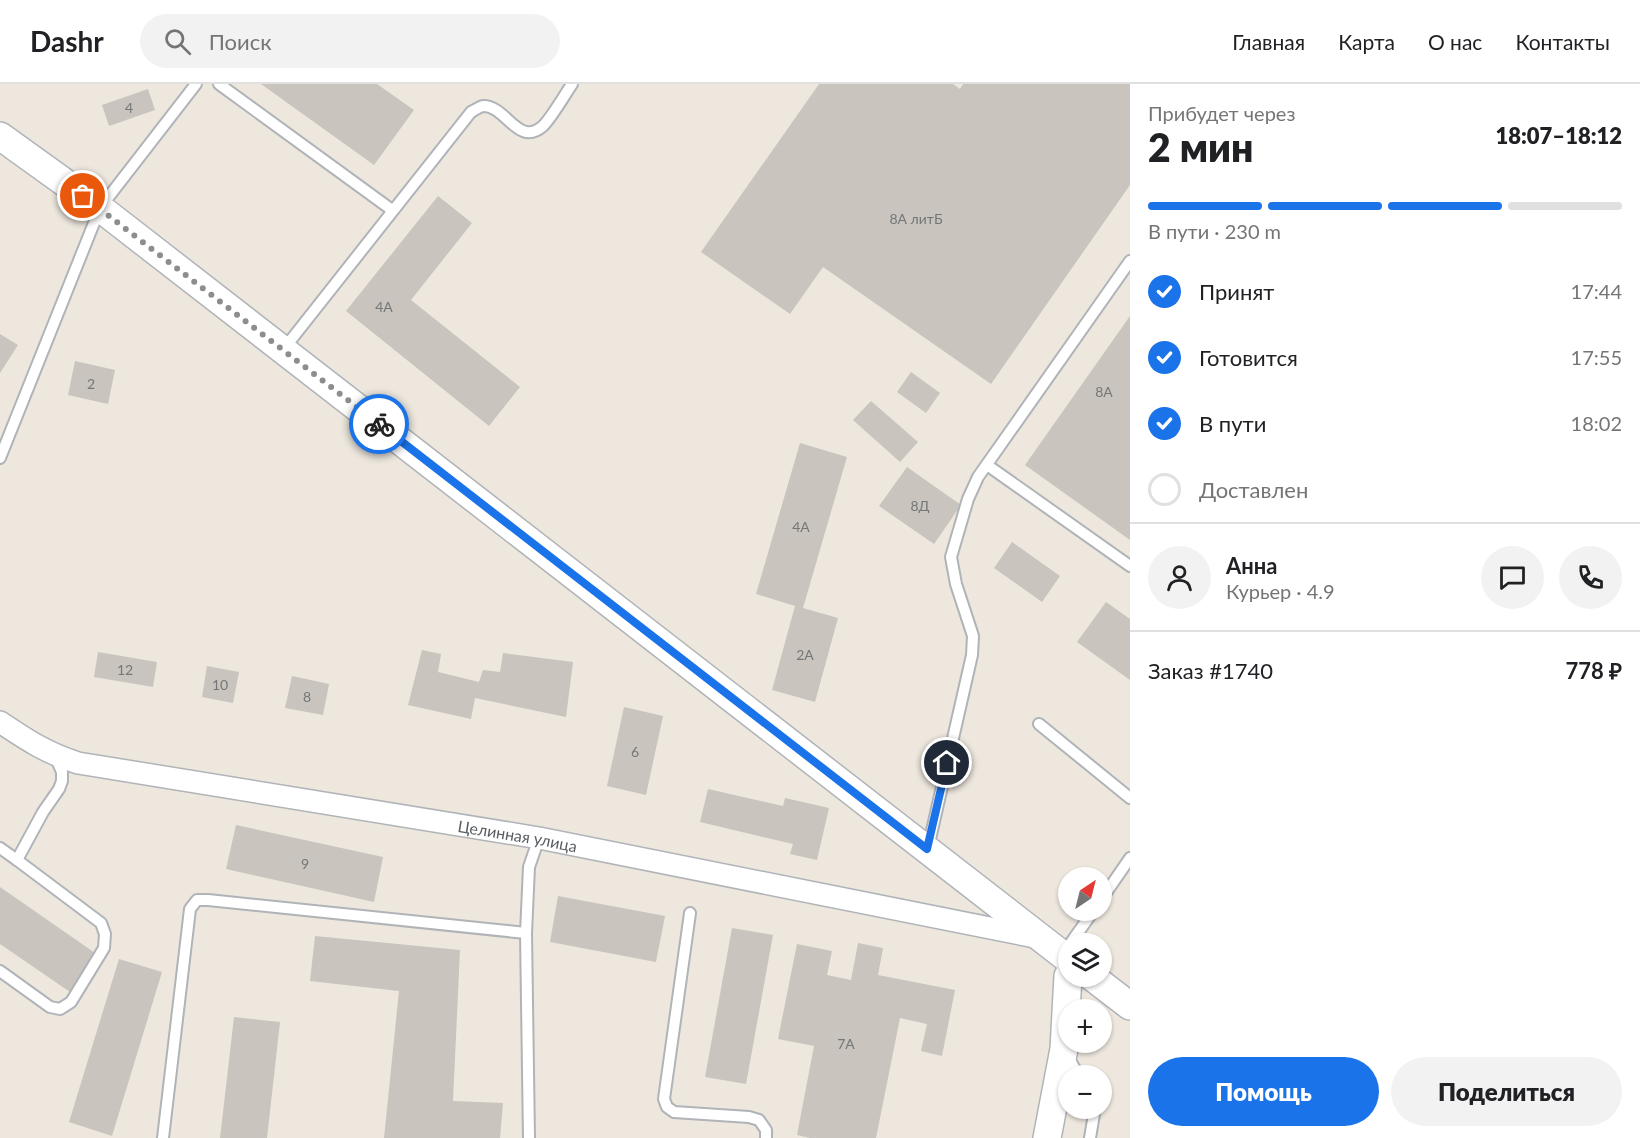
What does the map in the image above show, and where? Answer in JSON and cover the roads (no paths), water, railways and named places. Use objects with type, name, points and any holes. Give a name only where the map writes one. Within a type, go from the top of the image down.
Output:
[{"type":"street","points":[[0,136],[100,208],[1058,951]]},
{"type":"street","name":"Целинная улица","points":[[0,722],[32,744],[55,756],[78,763],[539,838],[1058,955]]},
{"type":"street","points":[[1105,987],[1130,1006]]},
{"type":"street","points":[[1047,1138],[1063,1053]]},
{"type":"lane","points":[[0,458],[100,208],[196,84]]},
{"type":"lane","points":[[219,84],[392,210]]},
{"type":"lane","points":[[282,350],[471,112],[481,106],[492,108],[524,132],[534,132],[544,125],[572,84]]},
{"type":"lane","points":[[927,849],[972,655],[972,636],[956,584],[951,557],[968,499],[978,477],[1130,261]]},
{"type":"lane","points":[[987,465],[1130,566]]},
{"type":"lane","points":[[1039,724],[1130,798]]},
{"type":"lane","points":[[17,860],[62,781],[62,772],[55,756]]},
{"type":"lane","points":[[529,1138],[525,933],[529,867],[539,838]]},
{"type":"lane","points":[[0,848],[101,923],[105,934],[104,948],[71,1002],[60,1009],[50,1007],[0,971]]},
{"type":"lane","points":[[1112,884],[1130,858]]},
{"type":"lane","points":[[163,1138],[190,909],[197,900],[525,933]]},
{"type":"lane","points":[[690,913],[664,1099],[667,1107],[674,1112],[749,1117],[759,1120],[766,1130],[766,1138]]},
{"type":"lane","points":[[1090,1138],[1093,1119]]}]
